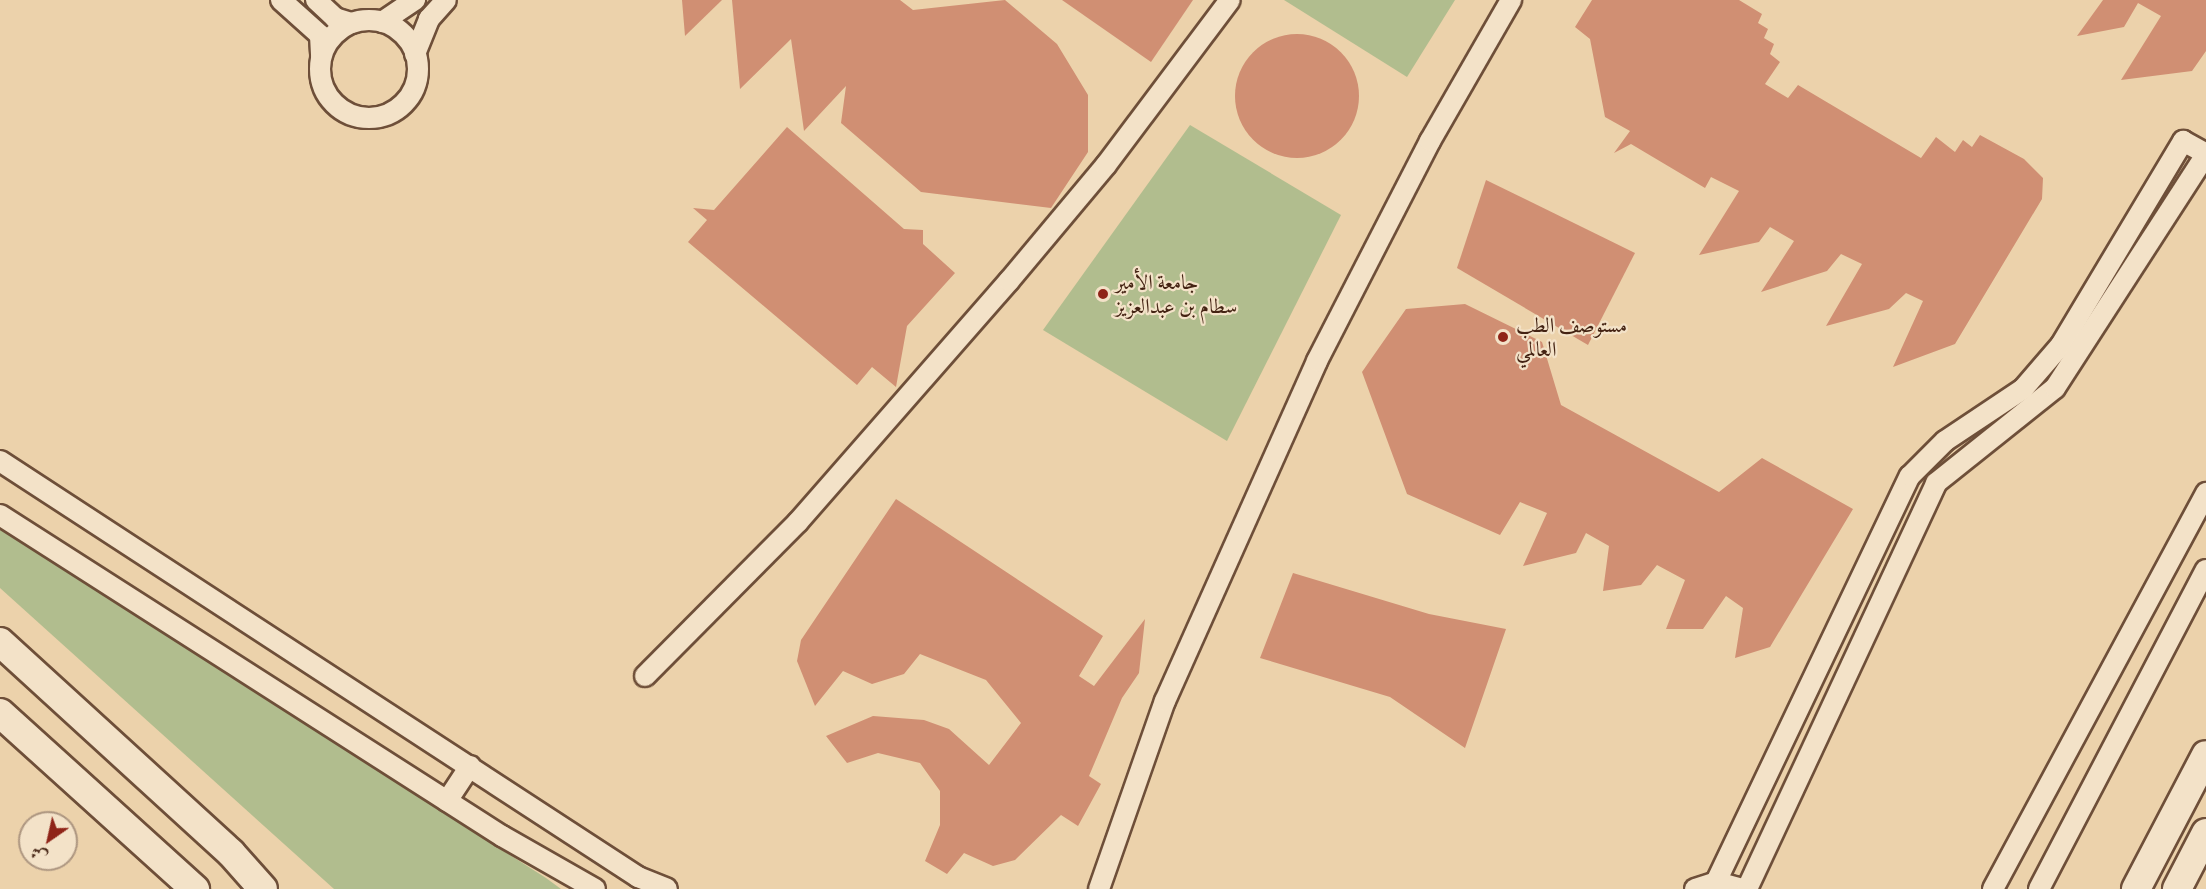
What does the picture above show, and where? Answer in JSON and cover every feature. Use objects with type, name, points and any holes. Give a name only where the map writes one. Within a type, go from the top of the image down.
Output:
[{"type":"main road","points":[[0,642],[231,853],[263,889]]},
{"type":"main road","points":[[0,713],[195,889]]},
{"type":"main road","points":[[2136,889],[2206,755]]},
{"type":"main road","points":[[2177,889],[2206,833]]},
{"type":"street","points":[[281,0],[320,35],[324,90],[333,104],[363,118],[380,117],[407,100],[415,85],[415,54],[429,19],[446,0]]},
{"type":"street","points":[[316,0],[335,18],[351,23],[382,22],[415,0]]},
{"type":"street","points":[[645,676],[798,522],[1009,281],[1106,165],[1230,0]]},
{"type":"street","points":[[1099,889],[1165,701],[1317,361],[1424,151],[1511,0]]},
{"type":"street","points":[[382,22],[408,40],[415,54]]},
{"type":"street","points":[[321,57],[327,43],[351,23]]},
{"type":"street","points":[[1695,889],[1716,882],[1745,889],[1936,483],[2055,388],[2200,178],[2206,155],[2183,141],[2061,345],[2023,389],[1945,441],[1910,476],[1716,882]]},
{"type":"street","points":[[2171,161],[2200,178]]},
{"type":"street","points":[[0,461],[638,877],[667,889]]},
{"type":"street","points":[[1993,889],[2206,493]]},
{"type":"street","points":[[0,515],[447,801],[595,889]]},
{"type":"street","points":[[2039,889],[2206,570]]},
{"type":"street","points":[[447,801],[471,766]]},
{"type":"green space","points":[[1284,0],[1455,0],[1407,77]]},
{"type":"green space","points":[[1190,125],[1341,215],[1227,441],[1043,330]]},
{"type":"green space","points":[[0,529],[561,889],[334,889],[0,588]]},
{"type":"building","points":[[682,0],[722,0],[685,36]]},
{"type":"building","points":[[732,0],[900,0],[913,10],[1005,0],[1057,44],[1088,95],[1088,152],[1051,208],[921,192],[841,123],[846,86],[804,131],[791,39],[740,89]]},
{"type":"building","points":[[1062,0],[1193,0],[1151,62]]},
{"type":"building","points":[[1592,0],[1739,0],[1762,14],[1758,23],[1768,29],[1764,38],[1774,44],[1770,54],[1780,62],[1765,84],[1788,98],[1798,85],[1921,158],[1936,137],[1955,152],[1963,140],[1972,147],[1980,135],[2024,159],[2043,178],[2042,199],[1955,344],[1893,367],[1923,301],[1906,293],[1889,309],[1826,326],[1862,264],[1841,254],[1827,271],[1761,292],[1794,241],[1770,227],[1759,242],[1699,255],[1739,191],[1711,177],[1705,188],[1631,144],[1614,153],[1630,131],[1605,117],[1590,39],[1575,27]]},
{"type":"building","points":[[2103,0],[2206,0],[2206,51],[2192,71],[2121,80],[2161,16],[2138,3],[2124,27],[2077,36]]},
{"type":"building","points":[[1297,34],[1321,39],[1341,52],[1354,72],[1359,96],[1354,120],[1341,140],[1321,153],[1297,158],[1273,153],[1253,140],[1240,120],[1235,96],[1240,72],[1253,52],[1273,39]]},
{"type":"building","points":[[787,127],[904,229],[923,230],[923,244],[955,273],[907,326],[896,387],[872,367],[857,385],[688,242],[707,220],[693,208],[714,210]]},
{"type":"building","points":[[1486,180],[1635,253],[1588,345],[1457,268]]},
{"type":"building","points":[[1465,304],[1542,342],[1561,405],[1719,492],[1762,458],[1853,509],[1770,647],[1735,658],[1743,608],[1726,596],[1703,629],[1666,629],[1685,580],[1657,565],[1641,585],[1603,591],[1609,546],[1586,533],[1576,553],[1523,566],[1547,513],[1520,502],[1500,535],[1407,494],[1362,372],[1406,309]]},
{"type":"building","points":[[896,499],[1103,636],[1079,676],[1094,686],[1145,619],[1139,673],[1122,698],[1089,776],[1101,784],[1078,826],[1061,815],[1015,860],[993,866],[964,853],[947,874],[925,861],[940,825],[940,791],[920,763],[878,753],[847,763],[826,736],[873,716],[924,720],[949,729],[989,765],[1021,723],[986,680],[920,654],[904,674],[872,684],[843,671],[815,706],[797,661],[801,640]]},
{"type":"building","points":[[1293,573],[1429,614],[1506,629],[1465,748],[1390,697],[1260,658]]},
{"type":"place","name":"جامعة الأمير سطام بن عبدالعزيز","points":[[1103,294]]},
{"type":"place","name":"مستوصف الطب العالمي","points":[[1503,337]]}]
